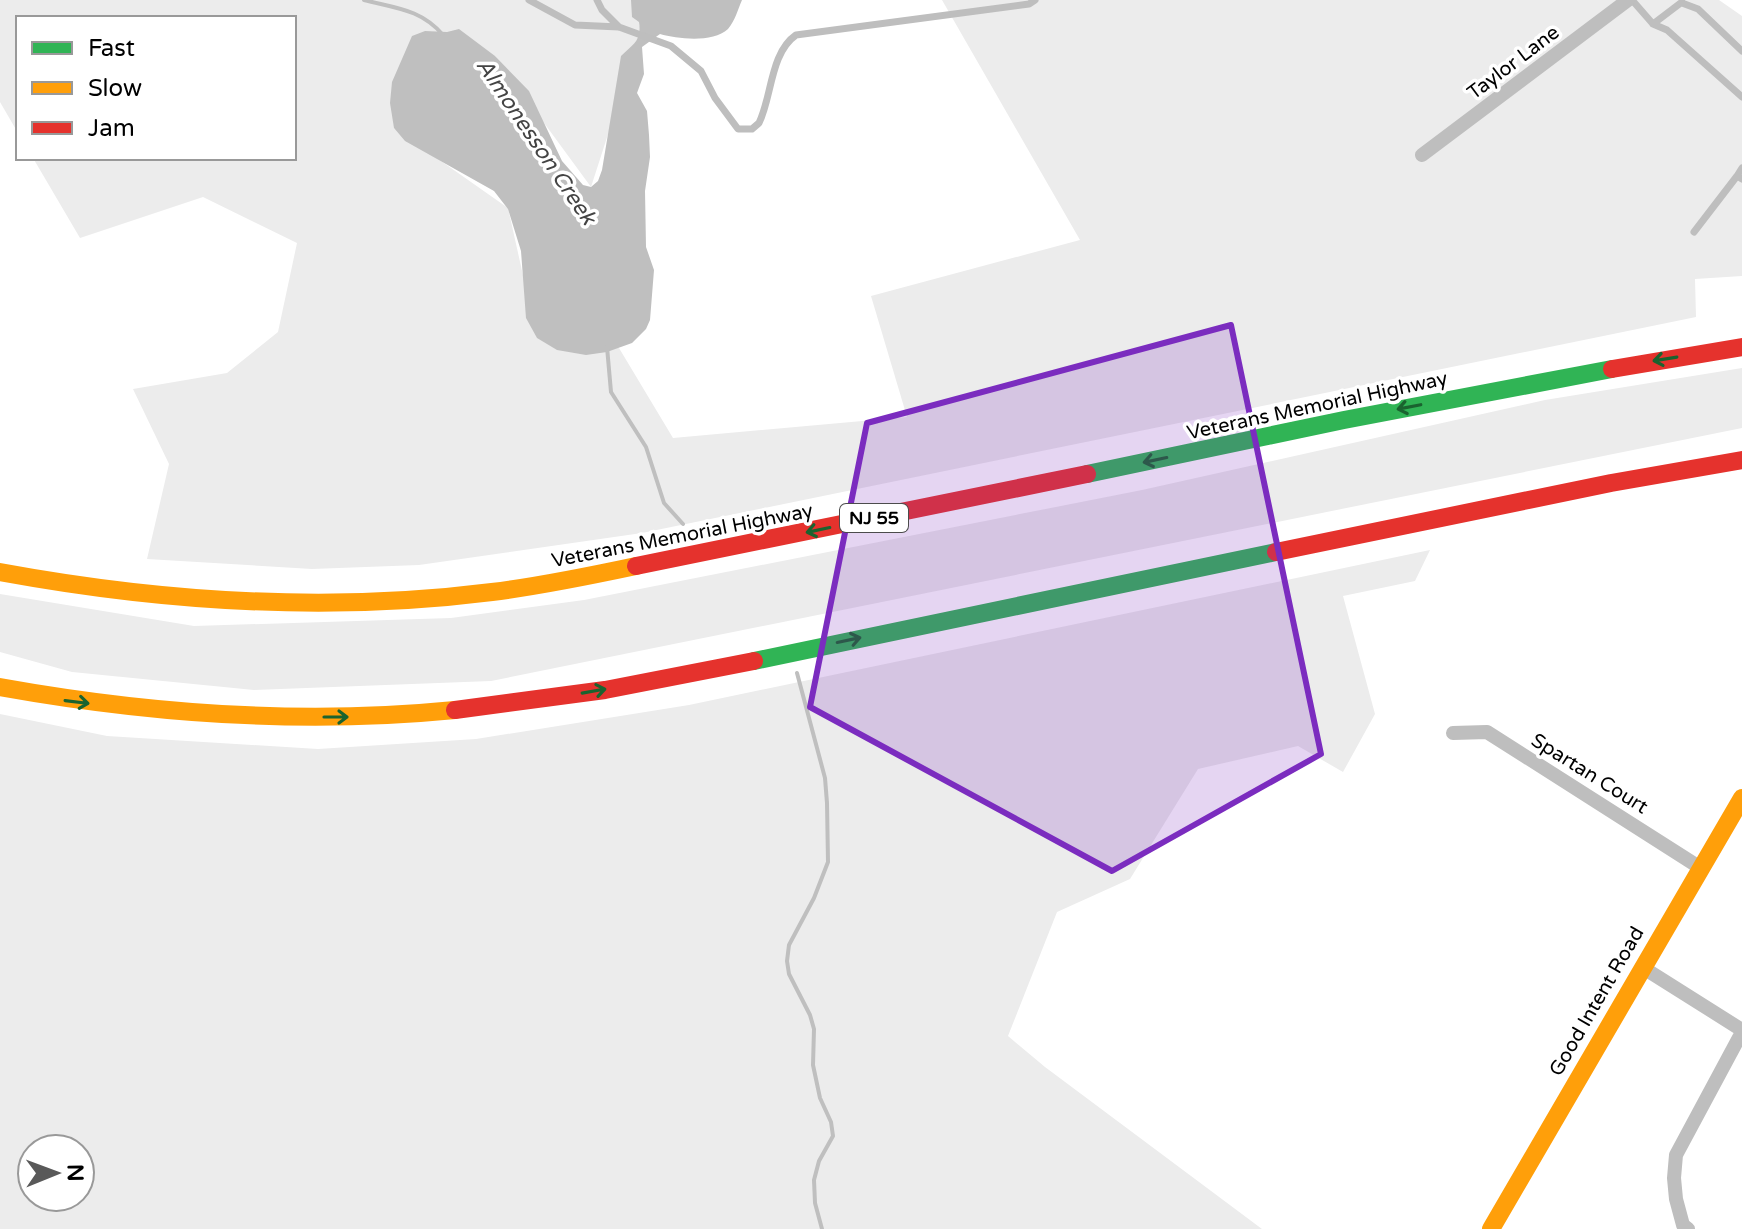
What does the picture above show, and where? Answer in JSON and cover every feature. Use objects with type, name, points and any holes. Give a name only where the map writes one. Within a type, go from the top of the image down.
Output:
[{"type":"main road","name":"Veterans Memorial Highway","points":[[0,572],[74,587],[200,601],[317,604],[472,595],[528,588],[1407,408],[1742,347]]},
{"type":"main road","points":[[0,687],[62,700],[120,707],[257,717],[359,717],[505,705],[657,680],[1471,512],[1742,460]]},
{"type":"main road","name":"Good Intent Road","points":[[1491,1229],[1699,867],[1742,798]]},
{"type":"street","name":"Taylor Lane","points":[[1422,155],[1630,0]]},
{"type":"street","name":"Spartan Court","points":[[1453,733],[1487,732],[1699,867]]},
{"type":"street","points":[[1642,967],[1742,1031],[1676,1155],[1676,1199],[1683,1225],[1688,1229]]},
{"type":"lane","points":[[529,0],[575,25],[619,27],[671,46],[701,71],[715,98],[738,129],[752,129],[764,114],[787,42],[796,35],[1029,4],[1035,0]]},
{"type":"lane","points":[[597,0],[602,10],[619,27]]},
{"type":"lane","points":[[1630,0],[1653,24],[1667,30],[1742,97]]},
{"type":"lane","points":[[1653,24],[1681,2],[1698,9],[1742,51]]},
{"type":"lane","points":[[1694,232],[1740,174]]},
{"type":"highlighted area","points":[[1231,325],[1321,754],[1112,871],[810,707],[867,423]]},
{"type":"shaded area","points":[[0,0],[635,0],[641,32],[591,187],[495,56],[394,128],[508,208],[537,338],[619,348],[673,438],[907,417],[871,296],[1080,240],[942,0],[1719,0],[1742,16],[1742,276],[1695,279],[1696,317],[642,533],[419,565],[312,569],[147,559],[169,464],[133,389],[227,373],[278,332],[297,243],[203,197],[80,238],[34,160],[296,160],[296,16],[16,16],[16,130],[0,102]]},
{"type":"shaded area","points":[[1742,368],[1742,428],[491,681],[254,690],[72,672],[0,652],[0,594],[194,626],[451,618],[584,600],[1142,490],[1545,400]]},
{"type":"shaded area","points":[[1430,550],[1415,581],[1343,596],[1375,714],[1343,772],[1298,746],[1198,769],[1130,879],[1057,912],[1008,1036],[1262,1229],[0,1229],[0,714],[107,736],[318,749],[476,739],[689,705]]},
{"type":"water","points":[[631,0],[742,0],[733,22],[722,33],[695,39],[660,34],[642,47],[644,74],[637,93],[647,111],[649,135],[650,157],[645,191],[646,247],[654,270],[650,320],[632,343],[586,355],[557,350],[537,338],[526,318],[521,251],[508,209],[494,191],[405,141],[394,128],[390,103],[392,82],[412,36],[425,31],[459,29],[495,56],[529,91],[562,161],[583,185],[591,187],[598,181],[602,170],[621,56],[636,42],[639,34],[639,22],[632,17]]},
{"type":"waterway","name":"Almonesson Creek","points":[[364,0],[417,15],[443,35]]},
{"type":"waterway","name":"Almonesson Creek","points":[[607,347],[611,392],[646,447],[664,503],[683,524]]},
{"type":"waterway","name":"Almonesson Creek","points":[[797,673],[825,778],[827,803],[828,862],[814,898],[789,945],[787,961],[789,974],[814,1029],[813,1065],[833,1136],[819,1161],[814,1180],[815,1203],[822,1229]]},
{"type":"traffic: fast","points":[[1087,474],[1344,420],[1612,369]]},
{"type":"traffic: fast","points":[[754,661],[1276,552]]},
{"type":"traffic: slow","points":[[0,572],[122,591],[307,603],[368,602],[492,592],[636,566]]},
{"type":"traffic: slow","points":[[0,687],[113,704],[227,714],[341,717],[455,710]]},
{"type":"traffic: slow","points":[[1491,1229],[1742,798]]},
{"type":"traffic: jam","points":[[1612,369],[1742,347]]},
{"type":"traffic: jam","points":[[1276,552],[1611,483],[1742,460]]},
{"type":"traffic: jam","points":[[636,566],[1087,474]]},
{"type":"traffic: jam","points":[[455,710],[605,690],[754,661]]}]
